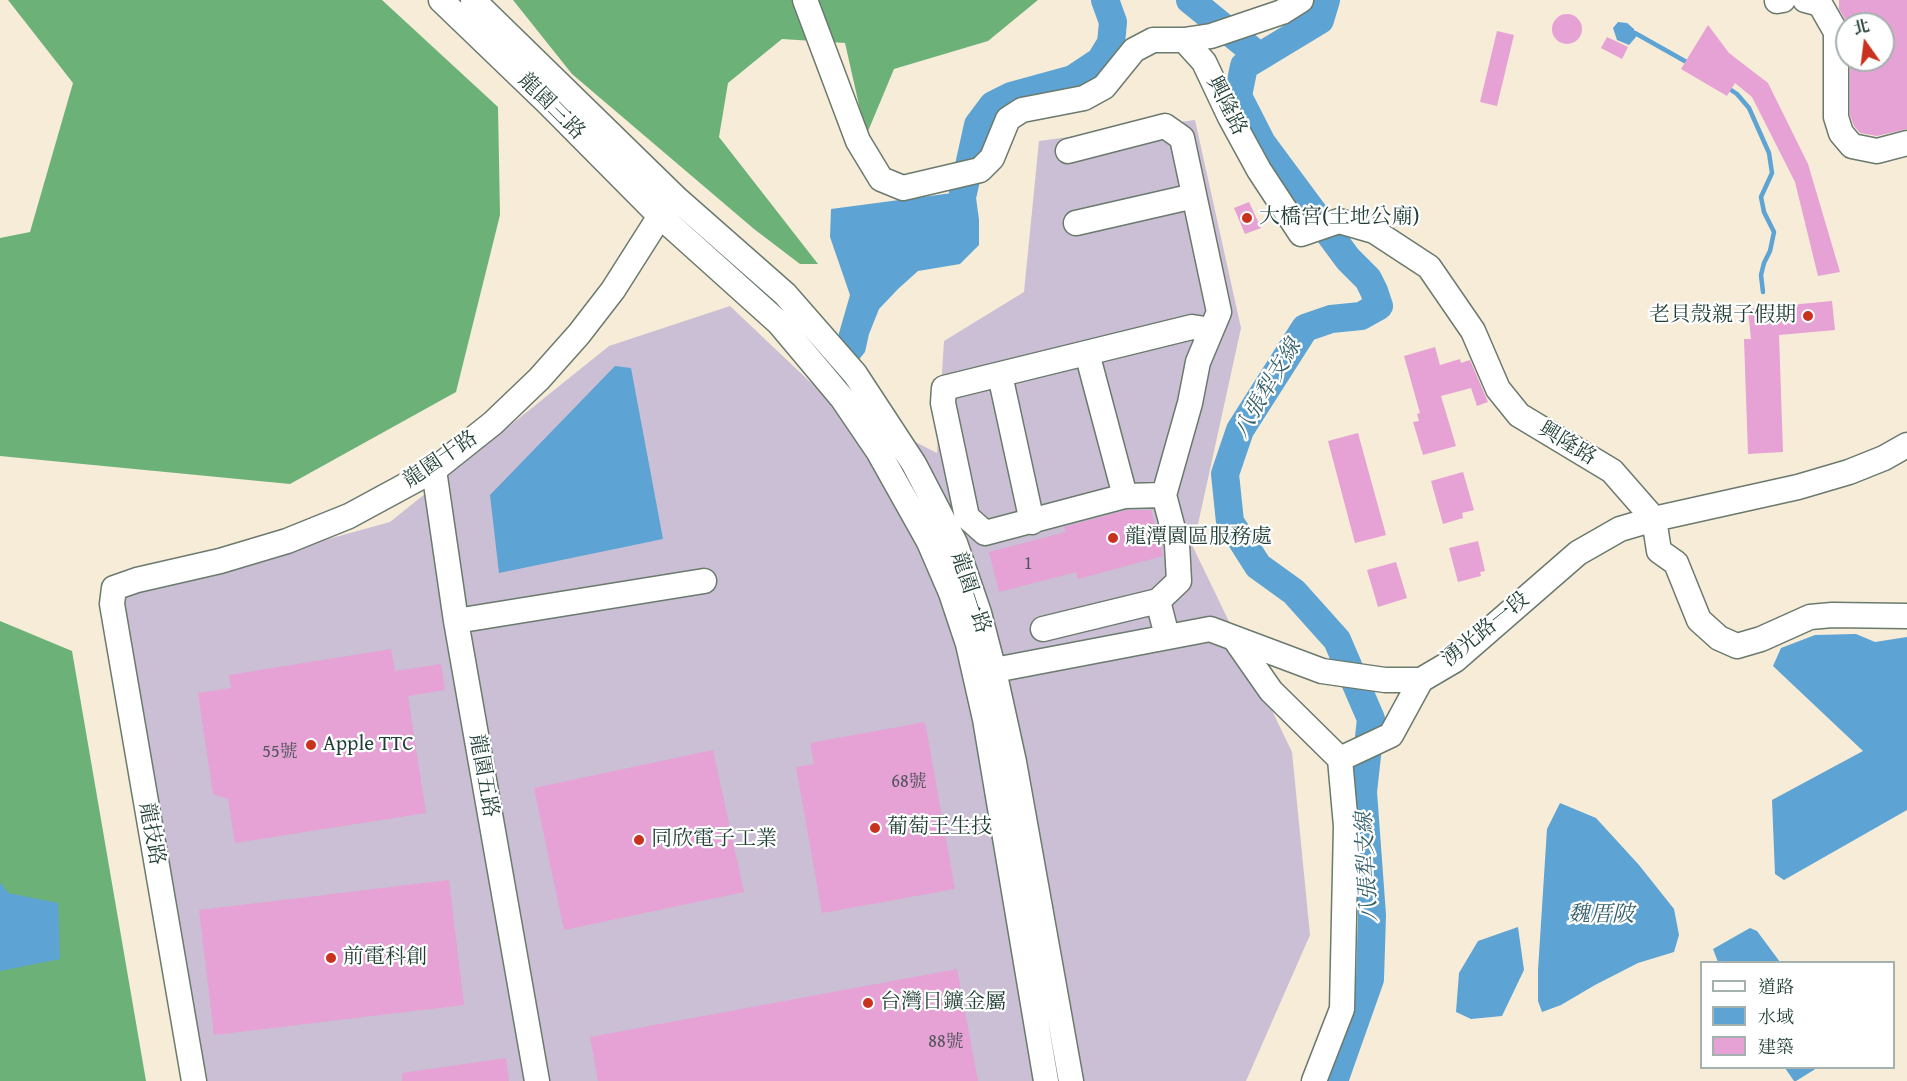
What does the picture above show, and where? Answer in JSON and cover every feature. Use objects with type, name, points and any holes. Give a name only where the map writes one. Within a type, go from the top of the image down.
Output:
[{"type":"street","name":"龍園三路","points":[[441,0],[547,102],[669,207]]},
{"type":"street","name":"龍園三路","points":[[473,0],[669,207]]},
{"type":"street","points":[[805,0],[858,141],[881,179],[903,188],[980,170],[992,158],[1008,119],[1022,110],[1084,98],[1104,87],[1134,50],[1153,40],[1184,40],[1210,36],[1282,12],[1301,0]]},
{"type":"street","points":[[1805,0],[1820,4],[1836,32],[1836,117],[1841,133],[1852,146],[1877,151],[1907,143]]},
{"type":"street","name":"興隆路","points":[[1184,40],[1204,62],[1259,170],[1300,234],[1339,221],[1374,231],[1430,267],[1473,331],[1498,389],[1519,415],[1612,471],[1654,519]]},
{"type":"street","points":[[1043,630],[1158,601],[1179,581],[1177,544],[1164,495],[1190,403],[1198,362],[1219,312],[1182,138],[1166,126],[1068,152]]},
{"type":"street","points":[[1076,223],[1194,196]]},
{"type":"street","name":"龍園十路","points":[[114,588],[137,580],[287,542],[349,516],[434,470],[493,423],[539,379],[573,342],[613,290],[669,207]]},
{"type":"street","name":"龍園一路","points":[[669,207],[785,294],[855,374],[914,464],[955,543],[979,613],[985,719],[1046,1081]]},
{"type":"street","points":[[1164,495],[1125,496],[985,533],[967,517],[943,403],[944,388],[1192,327],[1212,330]]},
{"type":"street","points":[[1087,353],[1125,496]]},
{"type":"street","points":[[1000,375],[1032,522]]},
{"type":"street","name":"湧光路一段","points":[[984,672],[1210,629],[1322,671],[1385,680],[1420,680],[1455,660],[1578,553],[1620,529],[1654,519],[1798,487],[1849,472],[1884,458],[1907,445]]},
{"type":"street","name":"龍園五路","points":[[434,470],[456,621],[537,1081]]},
{"type":"street","points":[[1654,519],[1659,550],[1677,564],[1699,620],[1719,638],[1737,646],[1761,639],[1810,617],[1907,616]]},
{"type":"street","points":[[456,621],[704,581]]},
{"type":"street","name":"龍技路","points":[[114,588],[112,604],[194,1081]]},
{"type":"street","points":[[1158,601],[1167,636]]},
{"type":"street","points":[[1234,638],[1271,691],[1340,759],[1346,826],[1342,1009],[1314,1081]]},
{"type":"street","name":"龍園一路","points":[[984,672],[1014,762],[1071,1081]]},
{"type":"street","points":[[1340,759],[1391,735],[1420,680]]},
{"type":"shaded area","points":[[1195,120],[1241,328],[1193,547],[1292,752],[1310,935],[1246,1081],[198,1081],[122,596],[390,522],[609,346],[730,306],[826,397],[937,453],[944,341],[1024,292],[1039,141]]},
{"type":"green space","points":[[8,0],[382,0],[498,107],[500,215],[456,392],[290,484],[0,456],[0,238],[30,232],[73,83]]},
{"type":"green space","points":[[513,0],[1038,0],[988,41],[894,69],[866,136],[845,43],[782,39],[728,83],[719,137],[818,264],[800,264],[754,229],[572,74]]},
{"type":"green space","points":[[0,621],[72,651],[146,1081],[0,1081]]},
{"type":"water","points":[[1618,22],[1627,23],[1634,29],[1636,37],[1629,45],[1617,40],[1613,28]]},
{"type":"water","points":[[975,190],[979,220],[979,245],[960,264],[918,271],[898,289],[879,309],[865,352],[857,362],[837,340],[850,295],[830,237],[831,209]]},
{"type":"water","points":[[615,366],[631,368],[663,539],[499,573],[490,495]]},
{"type":"water","points":[[1856,634],[1875,642],[1907,637],[1907,810],[1784,880],[1775,874],[1772,800],[1863,751],[1773,666],[1781,648],[1815,635]]},
{"type":"water","name":"魏厝陂","points":[[1560,803],[1596,818],[1639,865],[1674,909],[1679,935],[1674,952],[1638,963],[1561,1005],[1542,1012],[1538,1001],[1538,970],[1547,829]]},
{"type":"water","points":[[0,882],[8,893],[58,903],[60,959],[0,971]]},
{"type":"water","points":[[1518,927],[1524,970],[1502,1016],[1471,1019],[1456,1012],[1459,973],[1478,941]]},
{"type":"water","points":[[1750,928],[1757,931],[1779,961],[1718,961],[1713,949]]},
{"type":"water","points":[[1786,1069],[1815,1069],[1796,1081]]},
{"type":"building","points":[[1839,0],[1907,0],[1907,129],[1877,136],[1860,133],[1854,126],[1850,115],[1850,72],[1895,72],[1895,12],[1841,12]]},
{"type":"building","points":[[1567,14],[1577,19],[1582,29],[1577,39],[1567,44],[1557,39],[1552,29],[1557,19]]},
{"type":"building","points":[[1708,25],[1729,53],[1768,83],[1808,164],[1840,272],[1818,276],[1795,182],[1752,97],[1735,83],[1727,96],[1681,69]]},
{"type":"building","points":[[1497,31],[1514,35],[1497,106],[1480,102]]},
{"type":"building","points":[[1607,37],[1628,47],[1622,59],[1601,48]]},
{"type":"building","name":"大橋宮(土地公廟)","points":[[1249,202],[1261,228],[1245,234],[1234,208]]},
{"type":"building","points":[[1832,301],[1835,330],[1779,335],[1783,452],[1748,454],[1744,339],[1751,339],[1748,309]]},
{"type":"building","points":[[1435,347],[1440,365],[1460,359],[1461,363],[1470,360],[1488,402],[1477,406],[1471,388],[1441,396],[1456,446],[1423,455],[1413,422],[1419,421],[1417,414],[1420,413],[1404,356]]},
{"type":"building","points":[[1358,433],[1386,535],[1355,543],[1328,441]]},
{"type":"building","points":[[1463,472],[1474,510],[1462,513],[1463,518],[1443,524],[1431,481]]},
{"type":"building","points":[[1127,510],[1151,510],[1163,556],[1078,579],[1076,572],[999,592],[989,552],[1066,532],[1064,527]]},
{"type":"building","points":[[1478,541],[1485,571],[1480,572],[1481,576],[1458,582],[1449,548]]},
{"type":"building","points":[[1396,562],[1407,598],[1378,607],[1367,570]]},
{"type":"building","name":"Apple TTC","points":[[391,649],[395,671],[441,664],[445,690],[408,696],[426,813],[235,843],[228,799],[213,794],[198,693],[231,688],[229,675]]},
{"type":"building","name":"葡萄王生技","points":[[925,722],[955,889],[822,913],[796,767],[814,764],[810,743]]},
{"type":"building","name":"同欣電子工業","points":[[713,750],[744,892],[564,930],[534,788]]},
{"type":"building","name":"前電科創","points":[[449,880],[464,1005],[214,1035],[199,910]]},
{"type":"building","name":"台灣日鑛金屬","points":[[957,969],[978,1081],[598,1081],[590,1037]]},
{"type":"building","points":[[506,1058],[509,1081],[402,1081],[402,1073]]},
{"type":"waterway","points":[[963,193],[978,125],[993,105],[1011,96],[1073,79],[1100,61],[1111,43],[1113,22],[1105,0]]},
{"type":"waterway","points":[[1190,0],[1259,56]]},
{"type":"waterway","name":"八張犁支線","points":[[1326,0],[1320,20],[1244,66],[1238,96],[1262,143],[1348,259],[1368,279],[1379,306],[1361,316],[1331,319],[1305,328],[1240,430],[1225,474],[1230,522],[1258,566],[1294,592],[1337,640],[1371,719],[1363,792],[1372,915],[1370,979],[1334,1081]]},
{"type":"waterway","points":[[1635,33],[1690,64]]},
{"type":"waterway","points":[[1728,88],[1737,94],[1749,108],[1769,153],[1772,173],[1761,197],[1764,212],[1774,232],[1761,275],[1763,292]]},
{"type":"place","name":"大橋宮(土地公廟)","points":[[1247,218]]},
{"type":"place","name":"老貝殼親子假期","points":[[1808,316]]},
{"type":"place","name":"龍潭園區服務處","points":[[1113,538]]},
{"type":"place","name":"Apple TTC","points":[[311,745]]},
{"type":"place","name":"葡萄王生技","points":[[875,828]]},
{"type":"place","name":"同欣電子工業","points":[[639,840]]},
{"type":"place","name":"前電科創","points":[[331,958]]},
{"type":"place","name":"台灣日鑛金屬","points":[[868,1003]]}]
